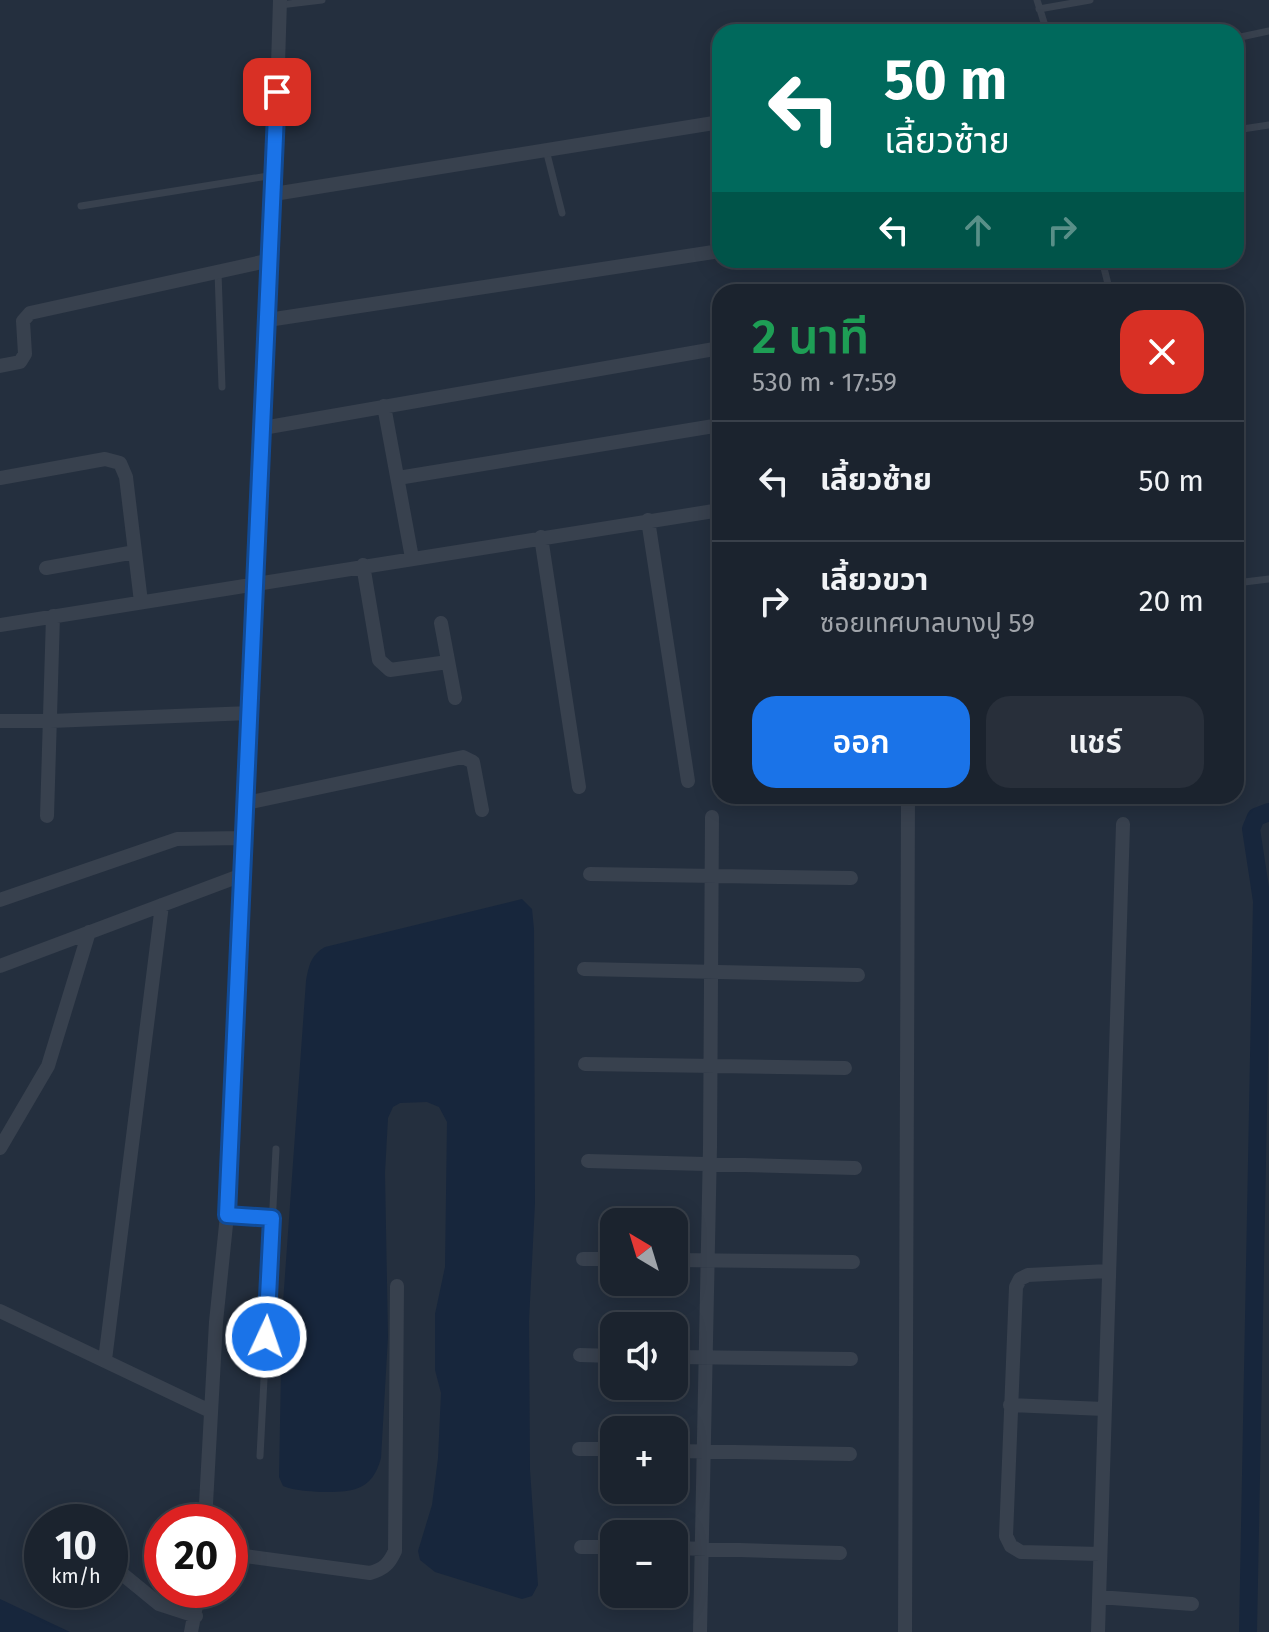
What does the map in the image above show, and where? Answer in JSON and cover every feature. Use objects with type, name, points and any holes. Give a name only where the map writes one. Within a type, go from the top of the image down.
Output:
[{"type":"street","points":[[206,1504],[210,1411],[227,1215],[280,3]]},
{"type":"street","points":[[274,194],[712,123]]},
{"type":"street","points":[[268,320],[712,252]]},
{"type":"street","points":[[0,366],[20,362],[25,354],[23,321],[30,313],[271,260]]},
{"type":"street","points":[[263,428],[712,349]]},
{"type":"street","points":[[384,406],[412,558]]},
{"type":"street","points":[[398,478],[712,426]]},
{"type":"street","points":[[0,478],[105,459],[120,463],[126,477],[141,602]]},
{"type":"street","points":[[0,625],[712,511]]},
{"type":"street","points":[[648,520],[688,781]]},
{"type":"street","points":[[541,537],[579,787]]},
{"type":"street","points":[[46,568],[135,552]]},
{"type":"street","points":[[363,565],[379,660],[383,666],[390,670],[448,662]]},
{"type":"street","points":[[47,816],[53,616]]},
{"type":"street","points":[[441,623],[455,698]]},
{"type":"street","points":[[0,721],[250,713]]},
{"type":"street","points":[[246,803],[463,757],[473,762],[482,810]]},
{"type":"street","points":[[905,1632],[908,804]]},
{"type":"street","points":[[700,1632],[712,817]]},
{"type":"street","points":[[1098,1632],[1123,824]]},
{"type":"street","points":[[0,900],[177,839],[243,838]]},
{"type":"street","points":[[590,874],[851,878]]},
{"type":"street","points":[[0,966],[242,875]]},
{"type":"street","points":[[105,1360],[162,905]]},
{"type":"street","points":[[0,1148],[48,1066],[89,932]]},
{"type":"street","points":[[584,969],[858,975]]},
{"type":"street","points":[[585,1064],[845,1068]]},
{"type":"street","points":[[588,1161],[855,1168]]},
{"type":"street","points":[[583,1259],[600,1259]]},
{"type":"street","points":[[688,1260],[853,1262]]},
{"type":"street","points":[[1100,1554],[1021,1552],[1011,1546],[1006,1536],[1016,1287],[1020,1279],[1028,1275],[1108,1271]]},
{"type":"street","points":[[248,1556],[370,1573],[390,1563],[395,1551],[397,1286]]},
{"type":"street","points":[[0,1311],[210,1411]]},
{"type":"street","points":[[580,1355],[600,1356]]},
{"type":"street","points":[[688,1357],[851,1359]]},
{"type":"street","points":[[1010,1405],[1104,1409]]},
{"type":"street","points":[[579,1449],[600,1449]]},
{"type":"street","points":[[688,1451],[850,1454]]},
{"type":"street","points":[[581,1547],[600,1547]]},
{"type":"street","points":[[688,1549],[840,1553]]},
{"type":"street","points":[[128,1579],[159,1604],[196,1616]]},
{"type":"street","points":[[1099,1597],[1192,1604]]},
{"type":"street","points":[[191,1632],[197,1608]]},
{"type":"lane","points":[[280,3],[322,0]]},
{"type":"lane","points":[[1044,24],[1038,4],[1090,0]]},
{"type":"lane","points":[[1244,36],[1269,31]]},
{"type":"lane","points":[[1244,129],[1269,125]]},
{"type":"lane","points":[[546,150],[562,213]]},
{"type":"lane","points":[[81,206],[274,175]]},
{"type":"lane","points":[[218,272],[222,387]]},
{"type":"lane","points":[[1244,582],[1269,579]]},
{"type":"lane","points":[[260,1456],[276,1149]]},
{"type":"lane","points":[[227,1215],[272,1218]]},
{"type":"water","points":[[522,899],[532,909],[534,929],[535,1203],[529,1321],[530,1470],[538,1585],[532,1596],[522,1599],[435,1572],[420,1560],[418,1551],[432,1505],[438,1458],[441,1393],[435,1370],[435,1314],[445,1267],[447,1122],[439,1107],[427,1102],[400,1103],[393,1107],[388,1118],[385,1173],[388,1337],[381,1458],[377,1469],[366,1484],[342,1491],[293,1489],[283,1486],[279,1477],[282,1317],[306,981],[311,961],[325,947]]},
{"type":"water","points":[[0,1599],[70,1632],[0,1632]]},
{"type":"waterway","points":[[1248,1632],[1262,901],[1251,829],[1256,817],[1269,812]]},
{"type":"route","points":[[266,1337],[272,1218],[227,1215],[277,92]]}]
